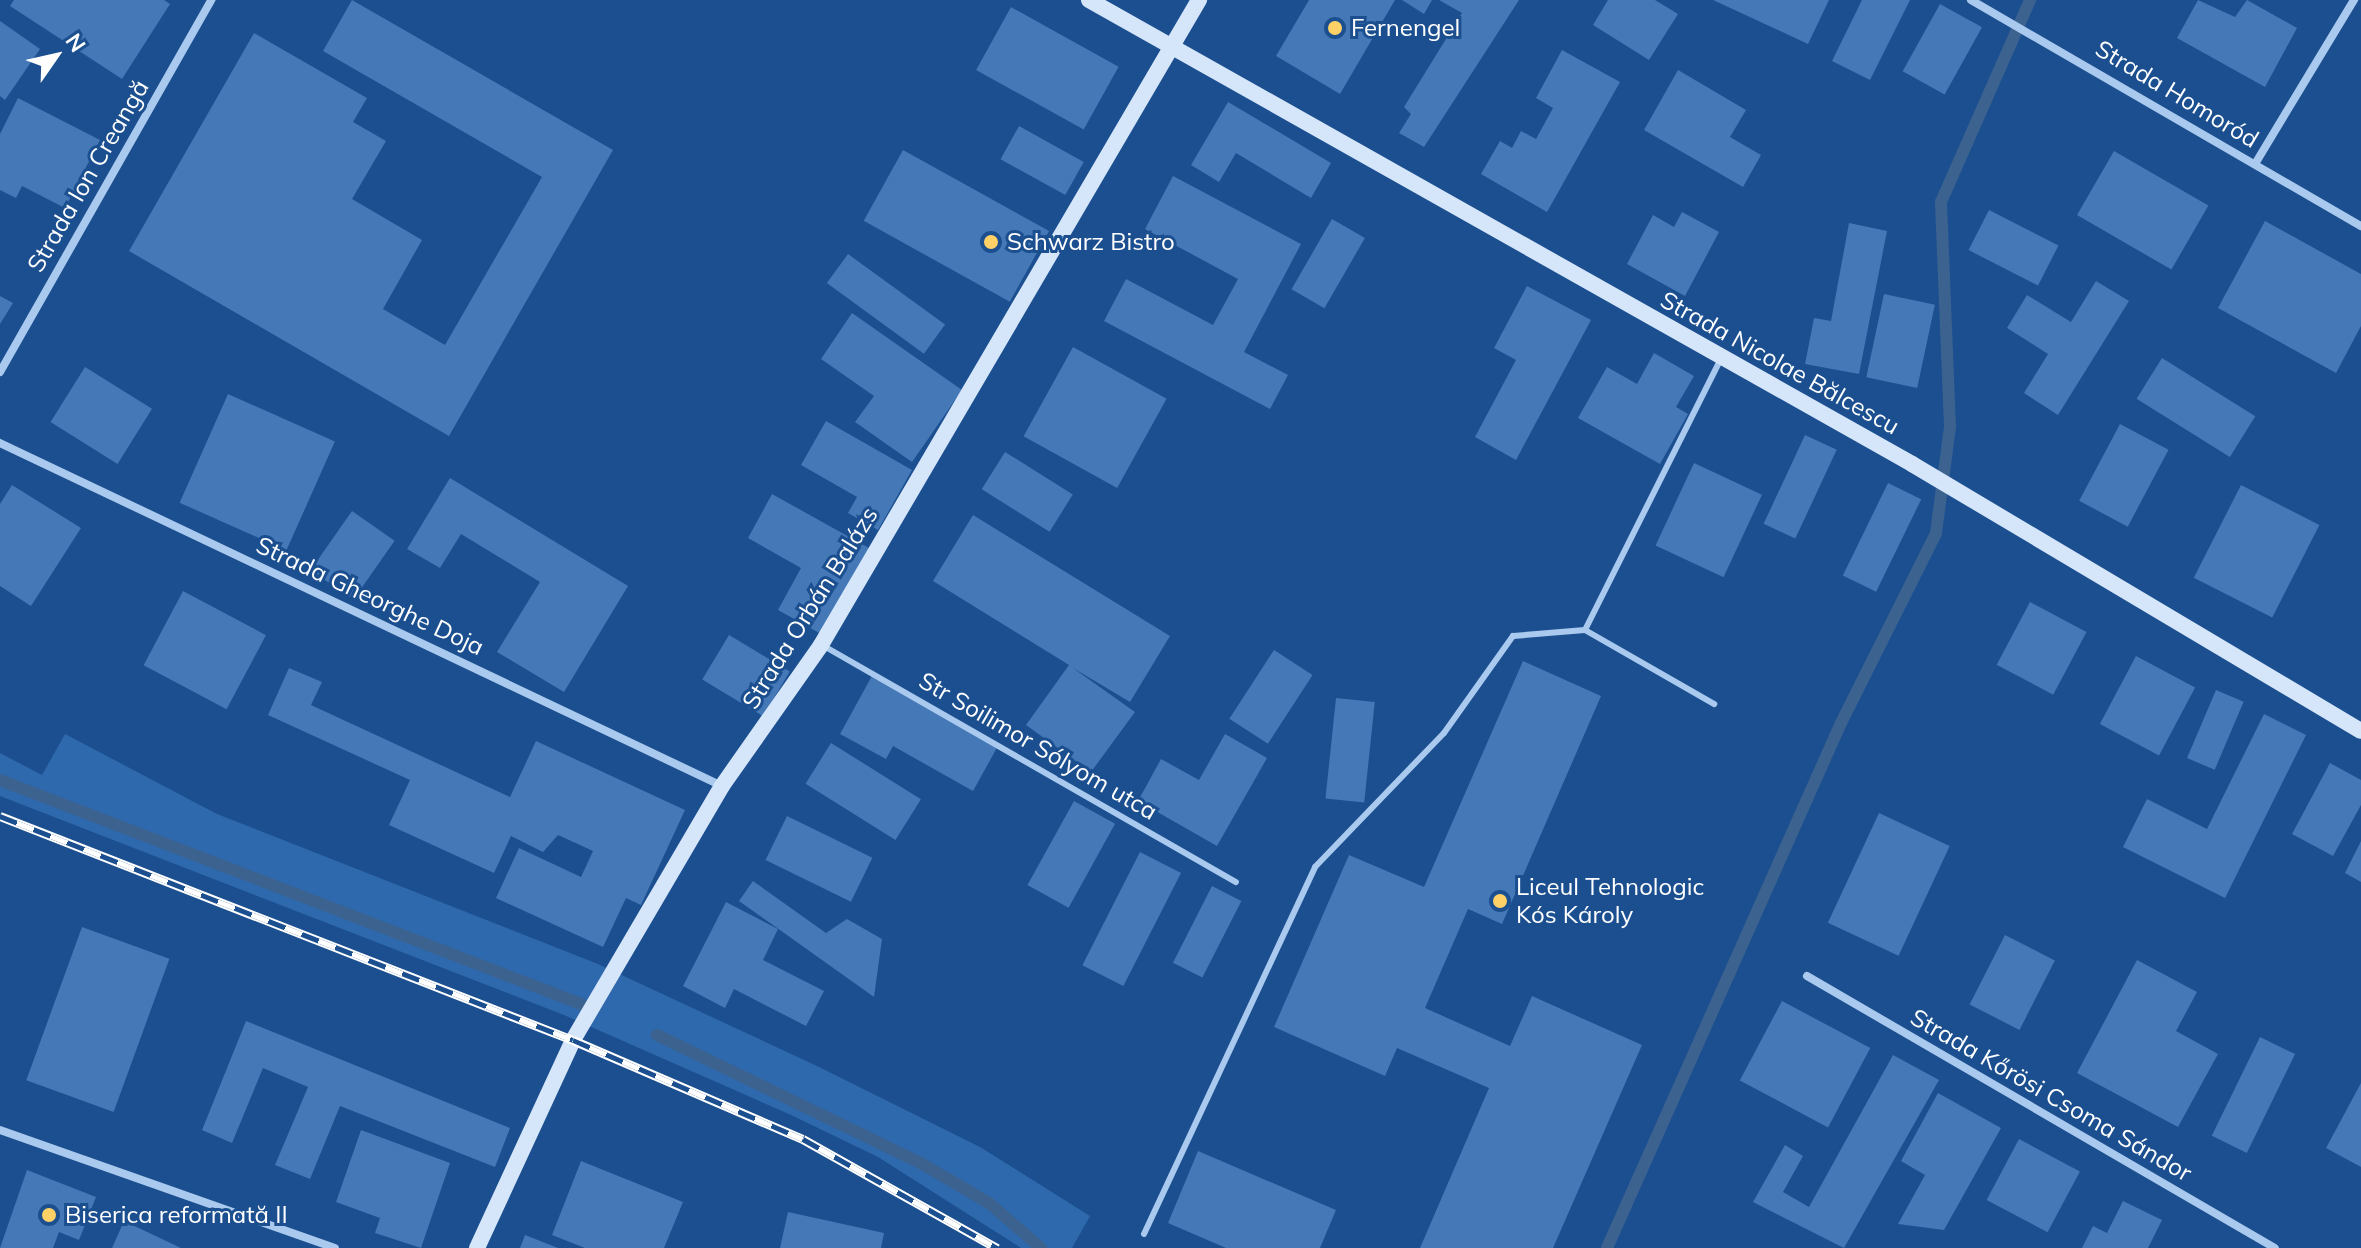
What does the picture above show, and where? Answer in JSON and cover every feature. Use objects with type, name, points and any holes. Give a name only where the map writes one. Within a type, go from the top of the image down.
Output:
[{"type":"main road","name":"Strada Nicolae Bălcescu","points":[[1089,0],[1172,44],[1912,464],[2361,731]]},
{"type":"main road","name":"Strada Orbán Balázs","points":[[477,1248],[573,1040],[722,786],[821,645],[1199,0]]},
{"type":"street","name":"Strada Ion Creangă","points":[[0,372],[211,0]]},
{"type":"street","name":"Strada Homoród","points":[[1971,0],[2043,38],[2361,226]]},
{"type":"street","points":[[2255,164],[2354,0]]},
{"type":"street","name":"Strada Gheorghe Doja","points":[[0,443],[722,786]]},
{"type":"street","name":"Strada Kőrösi Csoma Sándor","points":[[1807,976],[2275,1248]]},
{"type":"street","points":[[0,1130],[335,1248]]},
{"type":"lane","points":[[1585,630],[1722,357]]},
{"type":"lane","points":[[1144,1234],[1315,867],[1444,733],[1513,636],[1585,630],[1714,704]]},
{"type":"lane","name":"Str Soilimor Sólyom utca","points":[[821,645],[1236,882]]},
{"type":"shaded area","points":[[65,734],[217,814],[598,964],[817,1066],[980,1147],[1090,1216],[1072,1248],[1021,1248],[878,1157],[791,1115],[564,1015],[0,796],[0,753],[42,775]]},
{"type":"building","points":[[14,0],[164,0],[170,4],[122,79],[10,6]]},
{"type":"building","points":[[352,0],[613,150],[449,436],[129,251],[254,33],[367,98],[353,122],[386,141],[352,199],[422,240],[383,309],[445,345],[542,177],[323,51]]},
{"type":"building","name":"Fernengel","points":[[1309,0],[1395,0],[1340,94],[1276,56]]},
{"type":"building","name":"Fernengel","points":[[1402,0],[1432,0],[1424,14]]},
{"type":"building","points":[[1439,0],[1519,0],[1424,147],[1399,133],[1411,114],[1404,107],[1462,13]]},
{"type":"building","points":[[1608,0],[1655,0],[1678,14],[1649,60],[1593,25]]},
{"type":"building","points":[[1713,0],[1829,0],[1808,44]]},
{"type":"building","points":[[1862,0],[1910,0],[1870,80],[1832,61]]},
{"type":"building","points":[[2198,0],[2235,17],[2247,0],[2297,28],[2265,87],[2177,38]]},
{"type":"building","points":[[1940,4],[1982,27],[1945,95],[1903,71]]},
{"type":"building","points":[[1011,7],[1119,67],[1084,130],[976,70]]},
{"type":"building","points":[[0,21],[40,49],[5,100],[0,96]]},
{"type":"building","points":[[1562,50],[1620,82],[1547,212],[1481,174],[1500,141],[1512,148],[1521,131],[1536,139],[1553,108],[1536,98]]},
{"type":"building","points":[[1678,70],[1746,110],[1730,137],[1761,155],[1743,187],[1644,130]]},
{"type":"building","points":[[18,98],[100,140],[65,208],[22,186],[16,198],[0,190],[0,134]]},
{"type":"building","points":[[1228,102],[1331,163],[1311,198],[1236,153],[1219,182],[1191,165]]},
{"type":"building","points":[[1019,126],[1084,162],[1065,195],[1001,159]]},
{"type":"building","points":[[903,150],[1049,231],[1010,302],[864,221]]},
{"type":"building","points":[[2114,151],[2208,206],[2171,270],[2077,215]]},
{"type":"building","points":[[1173,176],[1301,244],[1244,352],[1288,375],[1270,409],[1104,321],[1126,279],[1213,325],[1238,279],[1145,229]]},
{"type":"building","points":[[1989,210],[2058,245],[2038,286],[1969,250]]},
{"type":"building","points":[[1682,212],[1719,232],[1685,296],[1627,264],[1653,215],[1674,227]]},
{"type":"building","points":[[1332,219],[1365,238],[1324,308],[1292,289]]},
{"type":"building","points":[[2265,221],[2361,274],[2361,326],[2336,373],[2218,308]]},
{"type":"building","points":[[1849,223],[1887,231],[1859,374],[1805,364],[1814,318],[1831,321]]},
{"type":"building","points":[[848,254],[945,325],[924,354],[827,283]]},
{"type":"building","points":[[2096,281],[2129,301],[2058,415],[2024,393],[2048,354],[2007,328],[2027,295],[2071,322]]},
{"type":"building","points":[[1527,286],[1591,320],[1516,460],[1475,437],[1516,360],[1494,348]]},
{"type":"building","points":[[1884,294],[1935,305],[1917,388],[1866,377]]},
{"type":"building","points":[[0,296],[13,303],[0,324]]},
{"type":"building","points":[[852,313],[962,390],[912,462],[855,422],[874,396],[821,359]]},
{"type":"building","points":[[1073,347],[1167,399],[1117,488],[1024,436]]},
{"type":"building","points":[[1654,353],[1694,376],[1676,407],[1688,414],[1660,464],[1578,418],[1607,367],[1637,384]]},
{"type":"building","points":[[2162,358],[2255,416],[2230,457],[2137,399]]},
{"type":"building","points":[[85,367],[152,409],[118,464],[51,422]]},
{"type":"building","points":[[228,394],[335,442],[286,550],[180,503]]},
{"type":"building","points":[[826,421],[912,470],[878,530],[848,513],[857,497],[801,465]]},
{"type":"building","points":[[2120,424],[2169,450],[2128,527],[2079,501]]},
{"type":"building","points":[[1805,435],[1837,450],[1795,539],[1764,524]]},
{"type":"building","points":[[1005,452],[1073,494],[1050,532],[982,489]]},
{"type":"building","points":[[1694,463],[1762,495],[1724,577],[1656,545]]},
{"type":"building","points":[[450,478],[628,586],[564,692],[497,652],[540,582],[461,534],[440,568],[407,549]]},
{"type":"building","points":[[1888,483],[1921,499],[1876,592],[1843,576]]},
{"type":"building","points":[[12,485],[81,528],[31,606],[0,586],[0,504]]},
{"type":"building","points":[[2241,485],[2319,525],[2272,618],[2194,578]]},
{"type":"building","points":[[772,494],[869,548],[821,634],[778,610],[801,568],[748,538]]},
{"type":"building","points":[[352,511],[395,541],[353,600],[311,570]]},
{"type":"building","points":[[973,515],[1170,636],[1130,702],[1073,668],[1135,712],[1091,772],[1026,725],[1069,665],[933,581]]},
{"type":"building","points":[[183,591],[266,635],[227,709],[144,665]]},
{"type":"building","points":[[2030,602],[2087,632],[2053,695],[1997,665]]},
{"type":"building","points":[[729,635],[790,672],[763,716],[702,680]]},
{"type":"building","points":[[1274,650],[1313,675],[1268,744],[1229,719]]},
{"type":"building","points":[[2136,656],[2195,687],[2159,755],[2100,724]]},
{"type":"building","points":[[1523,661],[1601,696],[1502,924],[1468,909],[1425,1008],[1510,1046],[1532,996],[1642,1045],[1553,1248],[1420,1248],[1489,1088],[1397,1048],[1385,1076],[1274,1027],[1349,855],[1424,887]]},
{"type":"building","points":[[289,668],[322,682],[311,705],[510,797],[536,741],[685,810],[641,905],[626,898],[603,947],[496,898],[519,848],[581,877],[593,851],[558,835],[543,852],[511,836],[494,873],[389,825],[410,780],[268,715]]},
{"type":"building","points":[[873,674],[999,744],[973,791],[893,746],[886,759],[840,734]]},
{"type":"building","points":[[2216,690],[2244,702],[2215,770],[2187,758]]},
{"type":"building","points":[[1336,698],[1375,702],[1364,803],[1325,798]]},
{"type":"building","points":[[2264,714],[2306,735],[2225,898],[2123,847],[2147,799],[2207,829]]},
{"type":"building","points":[[1225,734],[1267,758],[1217,846],[1138,801],[1161,759],[1199,780]]},
{"type":"building","points":[[831,743],[921,799],[895,840],[806,784]]},
{"type":"building","points":[[2330,763],[2361,780],[2361,805],[2333,856],[2292,834]]},
{"type":"building","points":[[1074,801],[1115,824],[1069,908],[1027,885]]},
{"type":"building","points":[[1879,813],[1950,846],[1899,956],[1828,923]]},
{"type":"building","points":[[787,816],[872,858],[851,902],[766,860]]},
{"type":"building","points":[[2361,841],[2361,882],[2345,873]]},
{"type":"building","points":[[1140,852],[1181,873],[1123,986],[1082,965]]},
{"type":"building","points":[[753,881],[826,933],[847,919],[882,939],[874,997],[739,901]]},
{"type":"building","points":[[1212,886],[1241,901],[1202,978],[1173,963]]},
{"type":"building","points":[[726,902],[778,929],[763,960],[824,991],[806,1026],[734,989],[725,1008],[683,986]]},
{"type":"building","points":[[82,927],[169,959],[114,1112],[26,1080]]},
{"type":"building","points":[[2005,935],[2055,960],[2019,1030],[1970,1004]]},
{"type":"building","points":[[2137,960],[2197,992],[2176,1031],[2218,1054],[2178,1127],[2077,1073]]},
{"type":"building","points":[[1782,1001],[1870,1048],[1828,1127],[1740,1080]]},
{"type":"building","points":[[246,1021],[510,1128],[495,1167],[340,1106],[310,1179],[275,1165],[308,1087],[263,1068],[232,1143],[202,1130]]},
{"type":"building","points":[[2260,1037],[2295,1054],[2247,1153],[2212,1136]]},
{"type":"building","points":[[1893,1055],[1939,1080],[1844,1248],[1753,1202],[1785,1145],[1803,1156],[1783,1192],[1809,1207]]},
{"type":"building","points":[[2361,1083],[2361,1167],[2326,1148]]},
{"type":"building","points":[[1938,1093],[2001,1128],[1944,1230],[1898,1224],[1925,1175],[1901,1161]]},
{"type":"building","points":[[361,1130],[450,1163],[421,1248],[375,1233],[380,1218],[336,1202]]},
{"type":"building","points":[[2019,1139],[2080,1171],[2048,1232],[1987,1200]]},
{"type":"building","points":[[1198,1151],[1336,1210],[1320,1248],[1226,1248],[1168,1223]]},
{"type":"building","points":[[581,1161],[683,1202],[664,1248],[585,1248],[552,1235]]},
{"type":"building","name":"Biserica reformată II","points":[[27,1170],[96,1197],[79,1240],[59,1232],[53,1248],[0,1248]]},
{"type":"building","points":[[2123,1201],[2162,1220],[2148,1248],[2082,1248],[2093,1226],[2107,1233]]},
{"type":"building","points":[[788,1212],[884,1233],[881,1248],[780,1248]]},
{"type":"building","points":[[124,1221],[181,1248],[112,1248]]},
{"type":"building","points":[[525,1235],[558,1248],[520,1248]]},
{"type":"waterway","points":[[1607,1248],[1841,723],[1936,533],[1950,427],[1941,202],[2030,0]]},
{"type":"waterway","points":[[0,780],[581,1004]]},
{"type":"waterway","points":[[657,1035],[919,1162],[989,1203],[1041,1248]]},
{"type":"railway","points":[[0,816],[573,1040],[803,1139],[997,1248]]},
{"type":"place","name":"Fernengel","points":[[1335,28]]},
{"type":"place","name":"Schwarz Bistro","points":[[991,242]]},
{"type":"place","name":"Liceul Tehnologic Kós Károly","points":[[1500,901]]},
{"type":"place","name":"Biserica reformată II","points":[[49,1215]]}]
